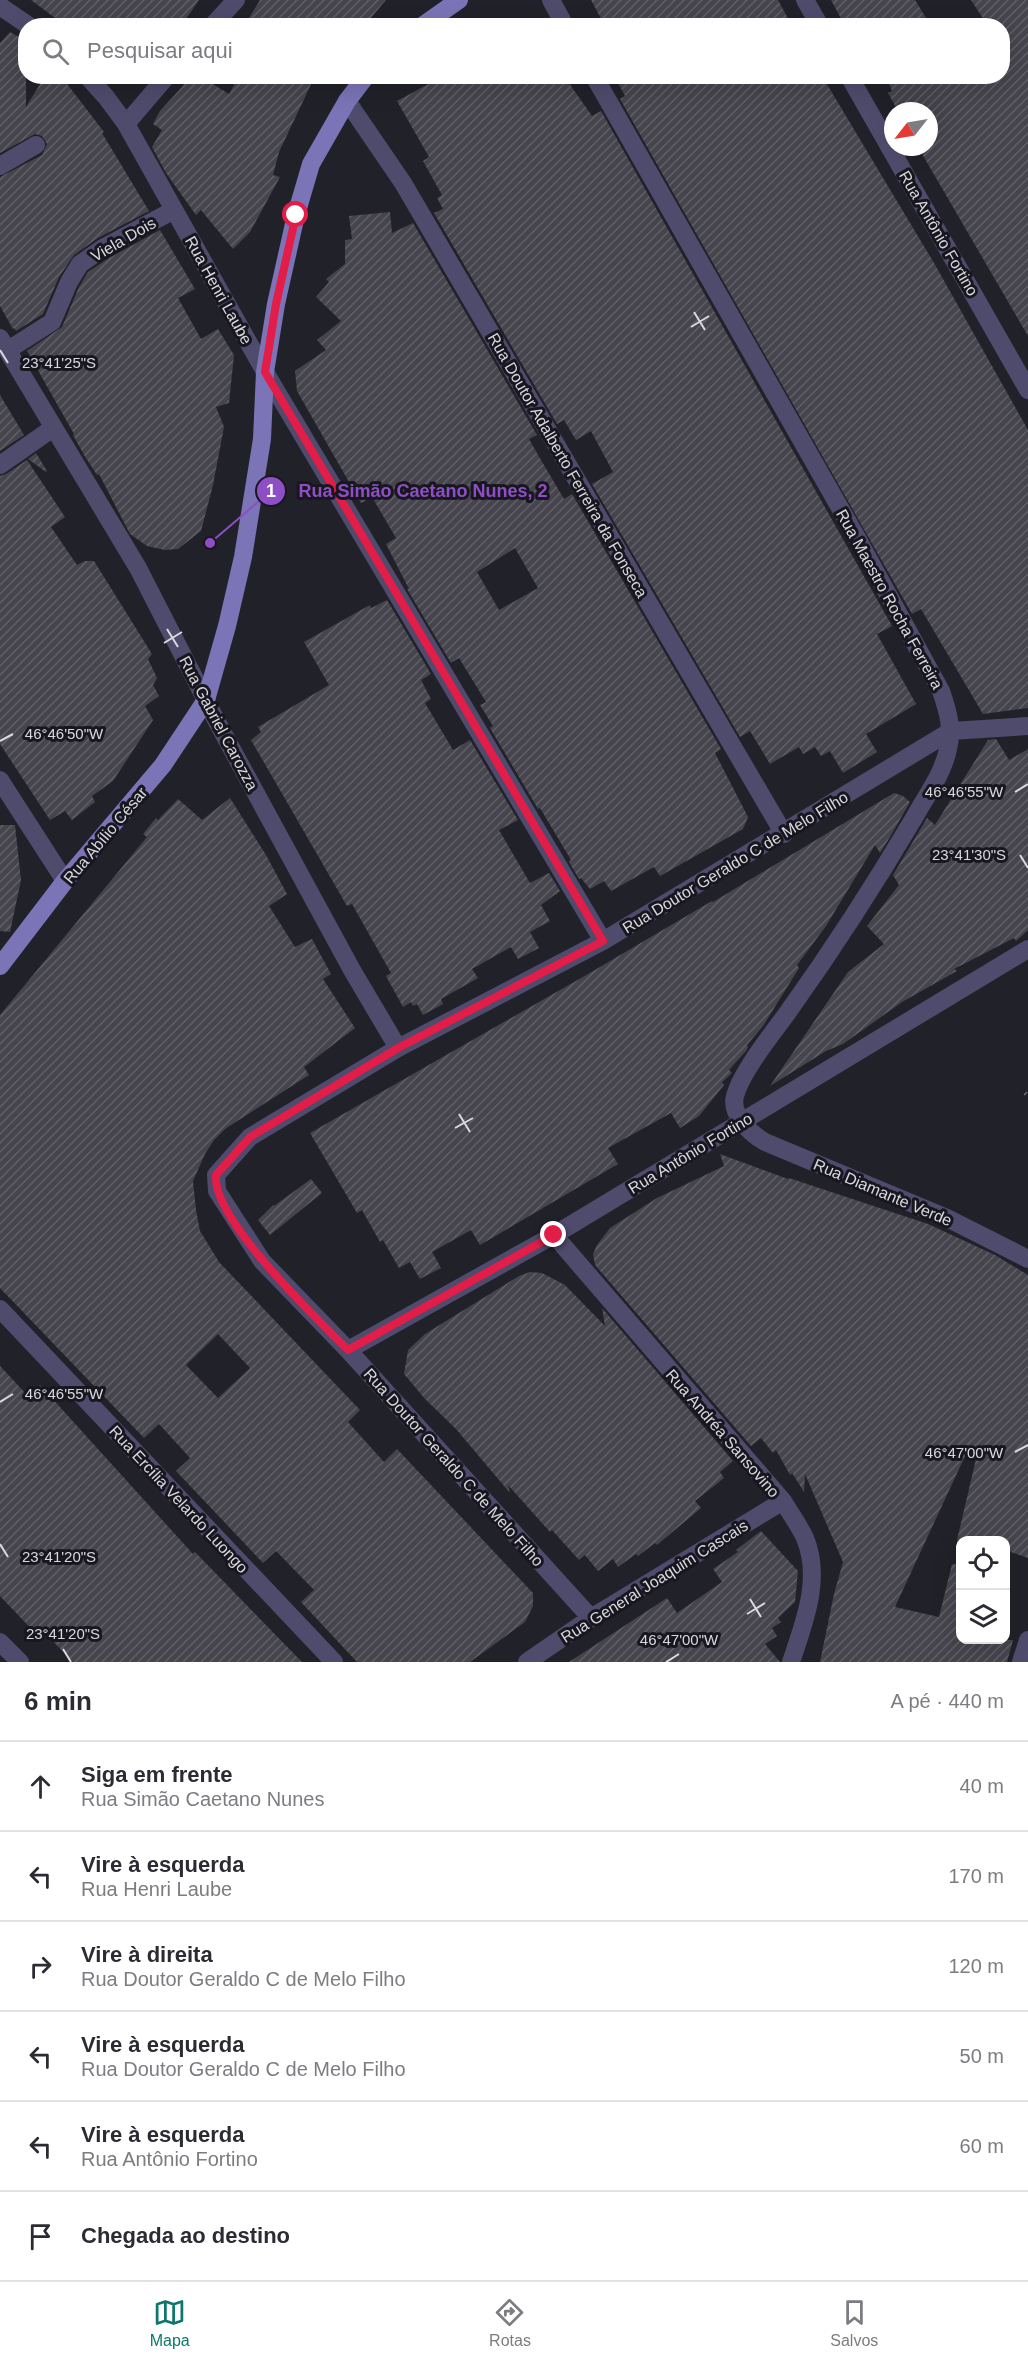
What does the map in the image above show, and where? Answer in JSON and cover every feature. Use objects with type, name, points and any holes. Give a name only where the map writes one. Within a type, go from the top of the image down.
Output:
[{"type":"main road","points":[[433,18],[459,0]]},
{"type":"main road","name":"Rua Abílio César","points":[[0,966],[65,881],[163,765],[206,700],[243,557],[262,439],[265,372],[276,304],[296,215],[311,164],[347,101],[360,84]]},
{"type":"street","points":[[219,18],[236,0]]},
{"type":"street","points":[[550,0],[560,18]]},
{"type":"street","points":[[806,0],[816,18]]},
{"type":"street","points":[[0,6],[18,18]]},
{"type":"street","name":"Rua Henri Laube","points":[[94,84],[126,124],[265,372],[603,941]]},
{"type":"street","points":[[126,124],[160,84]]},
{"type":"street","name":"Rua Maestro Rocha Ferreira","points":[[599,84],[856,536],[941,692],[948,710],[951,731],[944,766],[903,836],[823,962],[748,1070],[734,1098],[742,1121]]},
{"type":"street","name":"Rua Antônio Fortino","points":[[854,84],[1028,390]]},
{"type":"street","name":"Rua Doutor Adalberto Ferreira da Fonseca","points":[[347,101],[403,183],[784,834]]},
{"type":"street","points":[[0,166],[36,145]]},
{"type":"street","name":"Viela Dois","points":[[4,344],[52,322],[69,282],[80,264],[102,248],[174,210]]},
{"type":"street","name":"Rua Gabriel Carozza","points":[[4,344],[52,428],[138,568],[206,700],[352,970],[398,1048]]},
{"type":"street","points":[[0,465],[52,428]]},
{"type":"street","name":"Rua Doutor Geraldo C de Melo Filho","points":[[591,1618],[348,1350],[262,1261],[217,1191],[216,1175],[250,1137],[398,1048],[603,941],[784,834],[951,731],[1028,726]]},
{"type":"street","points":[[0,780],[65,881]]},
{"type":"street","name":"Rua Antônio Fortino","points":[[348,1350],[554,1235],[1028,949]]},
{"type":"street","name":"Rua Diamante Verde","points":[[742,1121],[752,1135],[765,1142],[947,1218],[1028,1259]]},
{"type":"street","name":"Rua Andréa Sansovino","points":[[554,1235],[783,1502],[805,1539],[811,1566],[811,1590],[807,1616],[791,1662]]},
{"type":"street","name":"Rua Ercília Velardo Luongo","points":[[0,1310],[333,1662]]},
{"type":"street","name":"Rua General Joaquim Cascais","points":[[527,1662],[591,1618],[783,1502]]},
{"type":"street","points":[[1021,1662],[1028,1640]]},
{"type":"street","points":[[0,1642],[20,1662]]},
{"type":"building","points":[[31,0],[199,0],[187,18],[55,18]]},
{"type":"building","points":[[260,0],[386,0],[371,18],[249,18]]},
{"type":"building","points":[[591,0],[778,0],[788,18],[601,18]]},
{"type":"building","points":[[831,0],[915,0],[926,18],[841,18]]},
{"type":"building","points":[[971,0],[1028,0],[1028,336],[923,156],[938,156],[938,102],[893,102],[888,93],[892,91],[889,84],[1010,84],[1010,18],[983,18]]},
{"type":"building","points":[[10,32],[18,36],[18,84],[26,84],[26,107],[40,84],[67,84],[104,132],[102,133],[149,211],[98,238],[74,255],[59,277],[43,314],[16,331],[0,306],[0,177],[42,155],[47,144],[42,136],[35,134],[0,153],[0,43]]},
{"type":"building","points":[[185,84],[213,84],[229,94],[235,84],[311,84],[279,152],[273,175],[280,177],[250,232],[233,249],[201,210],[196,215],[166,173],[152,147],[162,130],[153,124],[160,111]]},
{"type":"building","points":[[428,84],[570,84],[592,116],[601,111],[892,626],[877,634],[916,704],[866,734],[877,752],[843,773],[830,751],[821,756],[815,747],[803,754],[799,747],[770,764],[750,731],[740,737],[592,484],[613,472],[591,431],[576,440],[564,420],[557,424],[434,213],[443,209],[437,198],[442,195],[423,161],[429,157],[397,101]]},
{"type":"building","points":[[619,84],[827,84],[934,263],[1028,430],[1028,708],[983,714],[921,609],[912,614],[620,99],[625,96]]},
{"type":"building","points":[[390,212],[392,233],[413,223],[537,435],[529,439],[538,455],[564,499],[572,494],[721,749],[715,753],[748,817],[743,829],[660,876],[654,867],[611,891],[604,881],[590,889],[581,878],[579,879],[569,862],[571,860],[490,728],[493,726],[480,705],[486,702],[459,658],[451,663],[407,589],[409,589],[386,544],[396,538],[372,497],[361,503],[297,391],[295,371],[326,350],[317,340],[341,321],[316,297],[329,282],[326,279],[345,264],[345,240],[352,239],[349,216]],"holes":[[[515,548],[538,588],[499,610],[477,572]]]},
{"type":"building","points":[[160,230],[195,289],[178,298],[201,339],[218,329],[234,355],[229,403],[216,407],[224,427],[201,531],[178,549],[165,550],[147,546],[130,534],[99,474],[97,475],[84,455],[27,351],[62,327],[88,272]]},
{"type":"building","points":[[0,395],[24,435],[0,451]]},
{"type":"building","points":[[36,453],[47,471],[46,472],[28,459]]},
{"type":"building","points":[[27,460],[65,517],[51,527],[77,565],[85,561],[94,561],[152,654],[148,659],[157,678],[153,685],[159,696],[145,706],[153,720],[113,781],[92,796],[95,802],[72,820],[65,811],[50,820],[0,744],[0,476]]},
{"type":"building","points":[[387,600],[431,674],[421,680],[431,699],[425,703],[453,750],[470,740],[518,820],[499,830],[530,883],[549,873],[560,891],[541,905],[550,921],[530,932],[539,948],[518,959],[511,947],[472,969],[478,978],[441,999],[443,1004],[423,1015],[417,1004],[413,1006],[411,1002],[403,1007],[386,976],[391,973],[352,904],[347,906],[251,740],[261,732],[258,727],[329,685],[304,642],[370,605],[371,608]]},
{"type":"building","points":[[996,739],[1009,760],[1028,749],[1028,930],[1016,941],[1014,938],[954,969],[957,971],[902,1002],[843,1044],[826,1051],[770,1086],[848,972],[884,944],[867,926],[899,885],[893,875],[927,818],[935,825],[988,740]]},
{"type":"building","points":[[894,793],[910,802],[890,837],[880,853],[875,845],[826,926],[797,965],[799,968],[763,1026],[747,1045],[746,1051],[729,1070],[732,1073],[722,1082],[724,1085],[699,1116],[680,1128],[671,1113],[608,1148],[618,1164],[480,1245],[471,1230],[432,1252],[441,1268],[420,1279],[410,1262],[399,1268],[383,1240],[380,1242],[362,1210],[357,1213],[310,1133],[713,902]]},
{"type":"building","points":[[230,798],[266,855],[287,894],[269,906],[295,947],[312,939],[331,974],[323,979],[355,1028],[304,1067],[309,1075],[225,1129],[214,1140],[193,1181],[200,1231],[219,1262],[360,1410],[348,1422],[384,1462],[397,1449],[533,1593],[533,1606],[525,1622],[470,1662],[357,1662],[301,1602],[314,1590],[276,1551],[263,1563],[176,1471],[190,1458],[159,1424],[144,1438],[0,1288],[0,1015],[147,837],[143,834],[156,818],[158,820],[178,799],[202,820]],"holes":[[[218,1334],[250,1368],[218,1398],[186,1365]]]},
{"type":"building","points":[[0,825],[15,825],[21,880],[10,932],[0,931]]},
{"type":"building","points":[[720,1154],[788,1179],[928,1224],[995,1255],[1028,1275],[1028,1558],[1010,1552],[1010,1536],[958,1536],[976,1459],[965,1456],[895,1607],[939,1617],[952,1564],[956,1564],[956,1644],[1010,1644],[1010,1640],[1013,1640],[1007,1662],[820,1662],[843,1562],[805,1474],[804,1492],[792,1473],[790,1475],[776,1450],[773,1453],[761,1438],[751,1446],[595,1265],[593,1254],[610,1228],[657,1198],[724,1166]]},
{"type":"building","points":[[311,1179],[322,1193],[270,1235],[258,1220],[273,1205]]},
{"type":"building","points":[[530,1272],[542,1273],[565,1285],[605,1326],[602,1308],[733,1461],[720,1472],[724,1478],[695,1501],[701,1508],[657,1545],[655,1543],[618,1567],[613,1559],[598,1571],[585,1555],[579,1560],[552,1530],[550,1532],[508,1485],[510,1493],[456,1429],[425,1399],[404,1374],[408,1350],[425,1334],[519,1276]]},
{"type":"building","points":[[0,1366],[28,1396],[40,1385],[193,1554],[195,1552],[302,1662],[73,1662],[44,1632],[39,1637],[0,1596]]},
{"type":"building","points":[[761,1531],[798,1571],[795,1602],[778,1618],[781,1622],[772,1628],[777,1636],[765,1644],[780,1662],[569,1662],[667,1598],[677,1613],[722,1582],[713,1569],[738,1552],[736,1550]]},
{"type":"place","name":"Rua Simão Caetano Nunes, 2","points":[[210,543]]},
{"type":"route","points":[[296,215],[276,304],[265,372],[603,941],[398,1048],[250,1137],[216,1175],[217,1191],[262,1261],[348,1350],[554,1235]]}]
